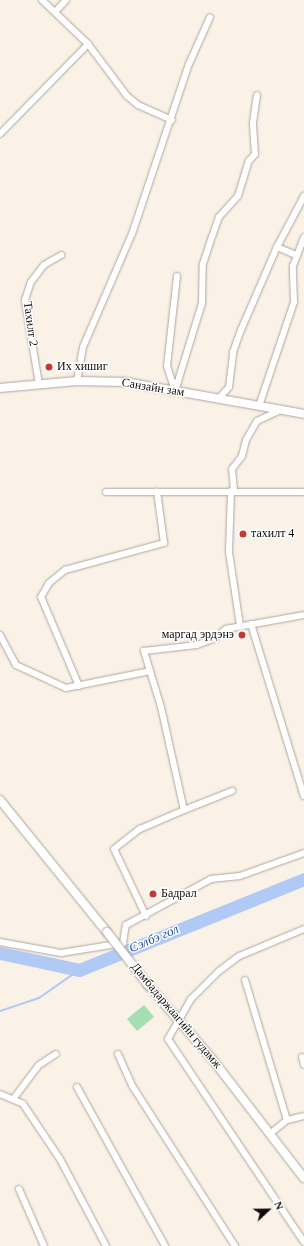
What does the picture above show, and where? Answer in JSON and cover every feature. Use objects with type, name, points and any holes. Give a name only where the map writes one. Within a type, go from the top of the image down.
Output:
[{"type":"main road","name":"Санзайн зам","points":[[0,388],[77,381],[125,382],[174,392],[304,414]]},
{"type":"main road","name":"Дамбадаржаагийн гудамж","points":[[0,800],[148,985],[271,1133],[304,1178]]},
{"type":"street","points":[[42,0],[88,44],[127,96],[138,105],[172,120]]},
{"type":"street","points":[[55,12],[66,0]]},
{"type":"street","points":[[77,381],[83,347],[132,234],[172,120],[189,64],[210,17]]},
{"type":"street","points":[[0,134],[88,44]]},
{"type":"street","points":[[174,392],[202,303],[203,264],[212,237],[219,217],[238,196],[249,161],[255,154],[253,123],[257,95]]},
{"type":"street","points":[[218,399],[229,387],[233,352],[277,247],[304,196]]},
{"type":"street","points":[[259,406],[294,302],[296,255],[304,237]]},
{"type":"street","points":[[277,247],[296,255]]},
{"type":"street","name":"Тахилт 2","points":[[39,384],[25,300],[31,282],[44,265],[62,255]]},
{"type":"street","points":[[174,392],[167,366],[177,276]]},
{"type":"street","points":[[240,626],[229,552],[232,469],[242,456],[246,440],[257,421],[281,410]]},
{"type":"street","points":[[80,686],[41,597],[49,583],[65,570],[164,543],[157,491]]},
{"type":"street","points":[[106,492],[304,492]]},
{"type":"street","points":[[184,810],[144,651],[197,644],[215,638],[226,629],[304,615]]},
{"type":"street","points":[[252,624],[304,796]]},
{"type":"street","points":[[0,635],[16,665],[66,688],[150,671]]},
{"type":"street","points":[[146,916],[114,849],[140,829],[232,791]]},
{"type":"street","points":[[0,942],[62,953],[123,943],[126,925],[146,916],[211,878],[240,876],[304,853]]},
{"type":"street","points":[[304,929],[239,956],[191,999],[178,1020],[169,1041],[304,1242]]},
{"type":"street","points":[[245,980],[287,1120]]},
{"type":"street","points":[[14,1098],[39,1065],[56,1054]]},
{"type":"street","points":[[118,1054],[133,1087],[235,1246]]},
{"type":"street","points":[[302,1057],[304,1065]]},
{"type":"street","points":[[77,1087],[165,1246]]},
{"type":"street","points":[[0,1094],[14,1098],[23,1104],[60,1159],[106,1246]]},
{"type":"street","points":[[271,1133],[287,1120],[304,1116]]},
{"type":"street","points":[[19,1189],[44,1246]]},
{"type":"green space","points":[[144,1005],[154,1017],[137,1031],[127,1019]]},
{"type":"waterway","name":"Сэлбэ гол","points":[[0,953],[79,970],[304,879]]},
{"type":"waterway","points":[[0,1011],[39,998],[79,970]]},
{"type":"place","name":"Их хишиг","points":[[49,367]]},
{"type":"place","name":"тахилт 4","points":[[243,534]]},
{"type":"place","name":"маргад эрдэнэ","points":[[242,635]]},
{"type":"place","name":"Бадрал","points":[[153,894]]}]
